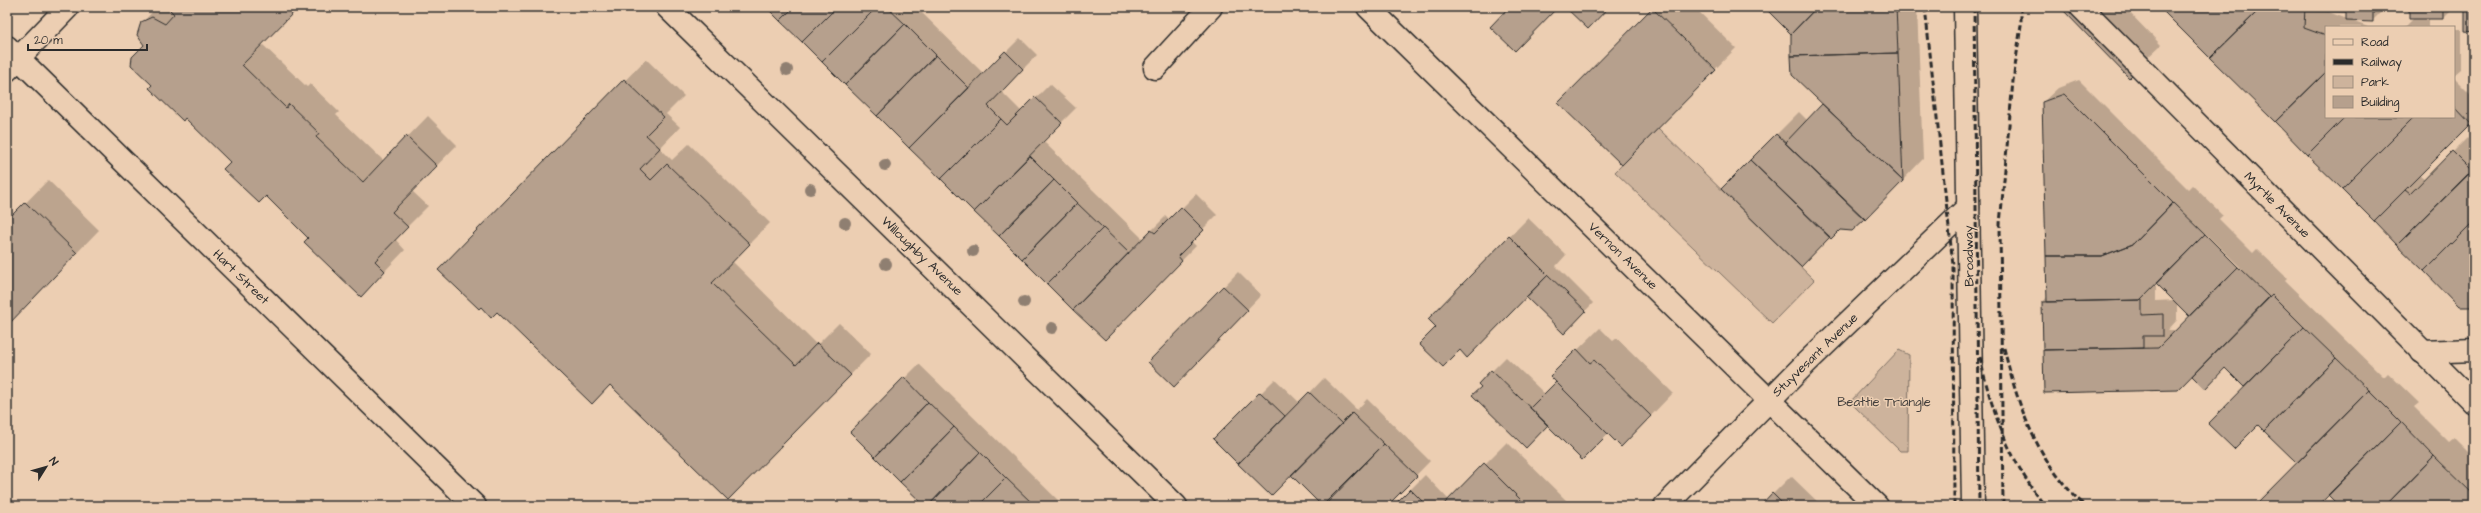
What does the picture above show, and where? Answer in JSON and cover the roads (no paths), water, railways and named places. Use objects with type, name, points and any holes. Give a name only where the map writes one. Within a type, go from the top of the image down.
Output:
[{"type":"street","points":[[11,58],[68,7]]},
{"type":"street","name":"Willoughby Avenue","points":[[667,7],[1176,506]]},
{"type":"street","points":[[1155,68],[1211,7]]},
{"type":"street","name":"Vernon Avenue","points":[[1368,7],[1876,506]]},
{"type":"street","name":"Broadway","points":[[1965,7],[1973,506]]},
{"type":"street","name":"Myrtle Avenue","points":[[2082,7],[2474,403]]},
{"type":"street","name":"Hart Street","points":[[11,58],[475,506]]},
{"type":"street","name":"Stuyvesant Avenue","points":[[1664,506],[1769,400],[1968,207]]},
{"type":"street","points":[[2422,352],[2474,350]]},
{"type":"railway","points":[[1925,7],[1953,265],[1954,506]]},
{"type":"railway","points":[[1974,7],[1979,506]]},
{"type":"railway","points":[[2003,506],[2000,224],[2013,81],[2021,25],[2021,7]]},
{"type":"railway","points":[[2004,348],[2023,413],[2042,453],[2054,472],[2085,506]]},
{"type":"railway","points":[[1980,357],[1996,416],[2012,454],[2022,472],[2045,506]]},
{"type":"park label","name":"Beattie Triangle","points":[[1884,402]]}]
